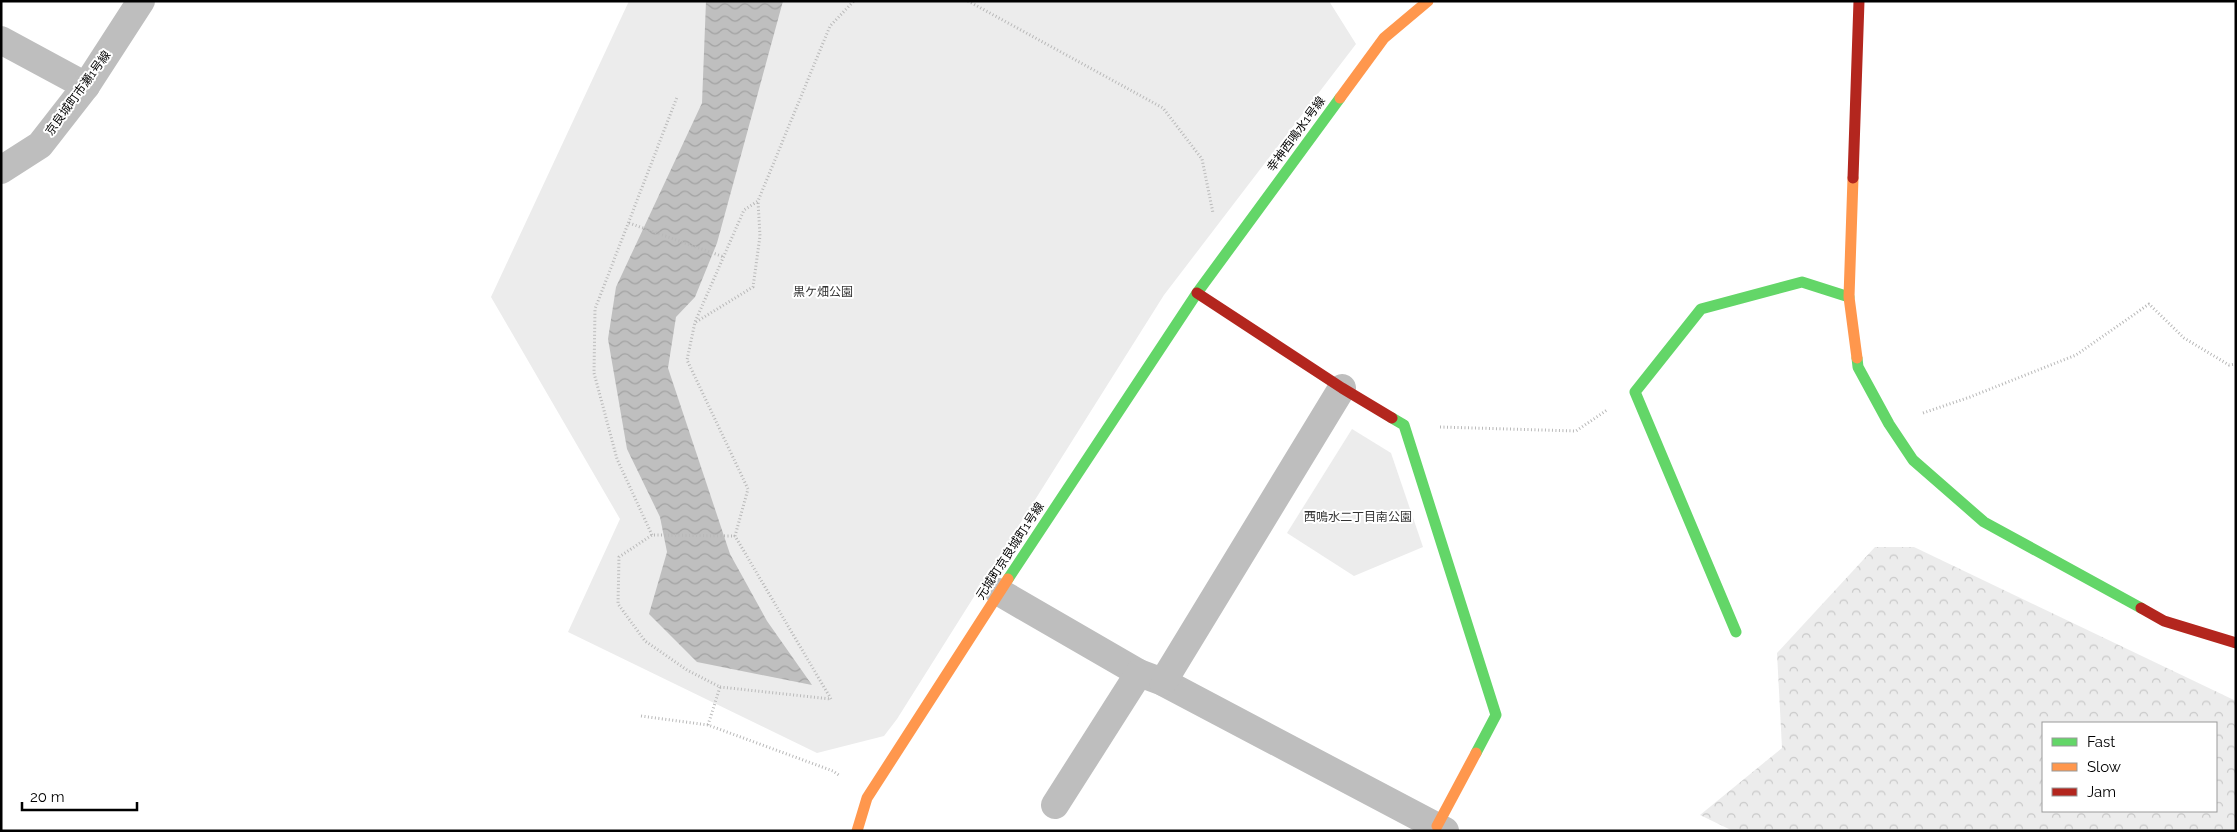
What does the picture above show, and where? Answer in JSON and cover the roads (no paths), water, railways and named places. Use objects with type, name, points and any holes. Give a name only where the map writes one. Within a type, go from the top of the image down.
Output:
[{"type":"street","name":"京良城町市瀬1号線","points":[[1,170],[40,145],[86,86],[141,1]]},
{"type":"street","name":"幸神西鳴水1号線","points":[[1197,293],[1384,38],[1428,1]]},
{"type":"street","points":[[1859,1],[1849,297],[1858,367],[1889,424],[1913,460],[1984,522],[2164,621],[2236,643]]},
{"type":"street","points":[[1,40],[86,86]]},
{"type":"street","points":[[1736,632],[1634,392],[1701,309],[1802,282],[1849,297]]},
{"type":"street","points":[[999,592],[1151,677],[1441,828],[1496,715],[1404,426],[1342,388],[1197,293]]},
{"type":"street","name":"元城町京良城町1号線","points":[[858,831],[867,798],[999,592],[1197,293]]},
{"type":"street","points":[[1055,805],[1151,677],[1342,388]]},
{"type":"water","points":[[706,1],[783,1],[717,243],[695,297],[676,317],[668,368],[730,554],[767,621],[812,685],[697,662],[649,614],[667,552],[660,517],[627,449],[608,339],[616,287],[702,103]]},
{"type":"park label","name":"黒ケ畑公園","points":[[823,292]]},
{"type":"park label","name":"西鳴水二丁目南公園","points":[[1358,517]]}]
